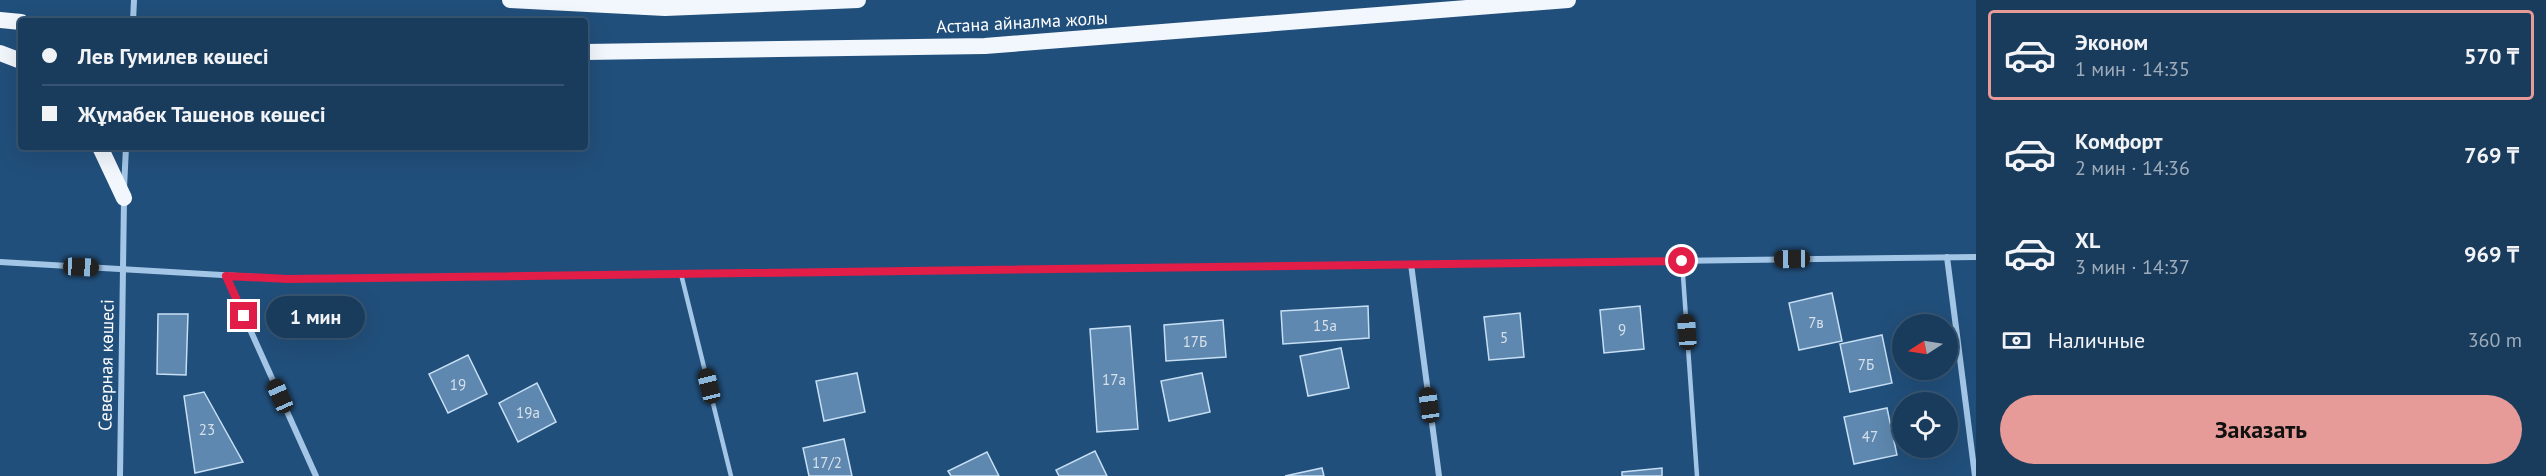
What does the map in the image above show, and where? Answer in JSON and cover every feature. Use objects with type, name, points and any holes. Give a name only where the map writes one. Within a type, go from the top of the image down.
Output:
[{"type":"highway","points":[[510,0],[665,8],[858,0]]},
{"type":"highway","name":"Астана айналма жолы","points":[[588,52],[985,46],[1568,0]]},
{"type":"highway","points":[[0,20],[18,22]]},
{"type":"highway","points":[[0,52],[18,60]]},
{"type":"highway","points":[[101,150],[124,198]]},
{"type":"street","points":[[133,18],[134,0]]},
{"type":"street","name":"Северная көшесі","points":[[120,476],[126,150]]},
{"type":"street","points":[[1947,257],[1975,476]]},
{"type":"street","points":[[0,262],[288,279],[1976,257]]},
{"type":"street","points":[[1411,264],[1439,476]]},
{"type":"street","points":[[226,276],[315,476]]},
{"type":"lane","points":[[1682,261],[1697,476]]},
{"type":"lane","points":[[681,273],[731,476]]},
{"type":"building","points":[[1832,293],[1842,341],[1799,350],[1789,303]]},
{"type":"building","points":[[1368,306],[1369,338],[1283,344],[1281,311]]},
{"type":"building","points":[[1640,306],[1644,349],[1604,353],[1600,310]]},
{"type":"building","points":[[1520,313],[1524,357],[1489,360],[1484,317]]},
{"type":"building","points":[[158,314],[188,314],[186,375],[157,374]]},
{"type":"building","points":[[1223,320],[1226,357],[1166,361],[1164,325]]},
{"type":"building","points":[[1130,326],[1138,429],[1097,432],[1090,329]]},
{"type":"building","points":[[1882,335],[1892,383],[1850,392],[1840,344]]},
{"type":"building","points":[[1341,348],[1349,388],[1308,396],[1300,356]]},
{"type":"building","points":[[468,355],[487,394],[448,413],[429,374]]},
{"type":"building","points":[[857,373],[865,412],[824,421],[816,381]]},
{"type":"building","points":[[1202,373],[1210,412],[1169,421],[1161,381]]},
{"type":"building","points":[[537,383],[556,422],[518,442],[499,403]]},
{"type":"building","points":[[204,392],[243,462],[195,473],[184,396]]},
{"type":"building","points":[[1887,408],[1892,432],[1892,456],[1854,464],[1844,417]]},
{"type":"building","points":[[844,439],[852,476],[809,476],[803,448]]},
{"type":"building","points":[[1095,451],[1107,476],[1059,476],[1056,470]]},
{"type":"building","points":[[987,452],[999,476],[951,476],[948,471]]},
{"type":"building","points":[[1322,468],[1324,476],[1285,476]]},
{"type":"building","points":[[1662,468],[1662,476],[1622,476],[1622,472]]},
{"type":"route","points":[[244,316],[226,276],[288,279],[1682,261]]}]
